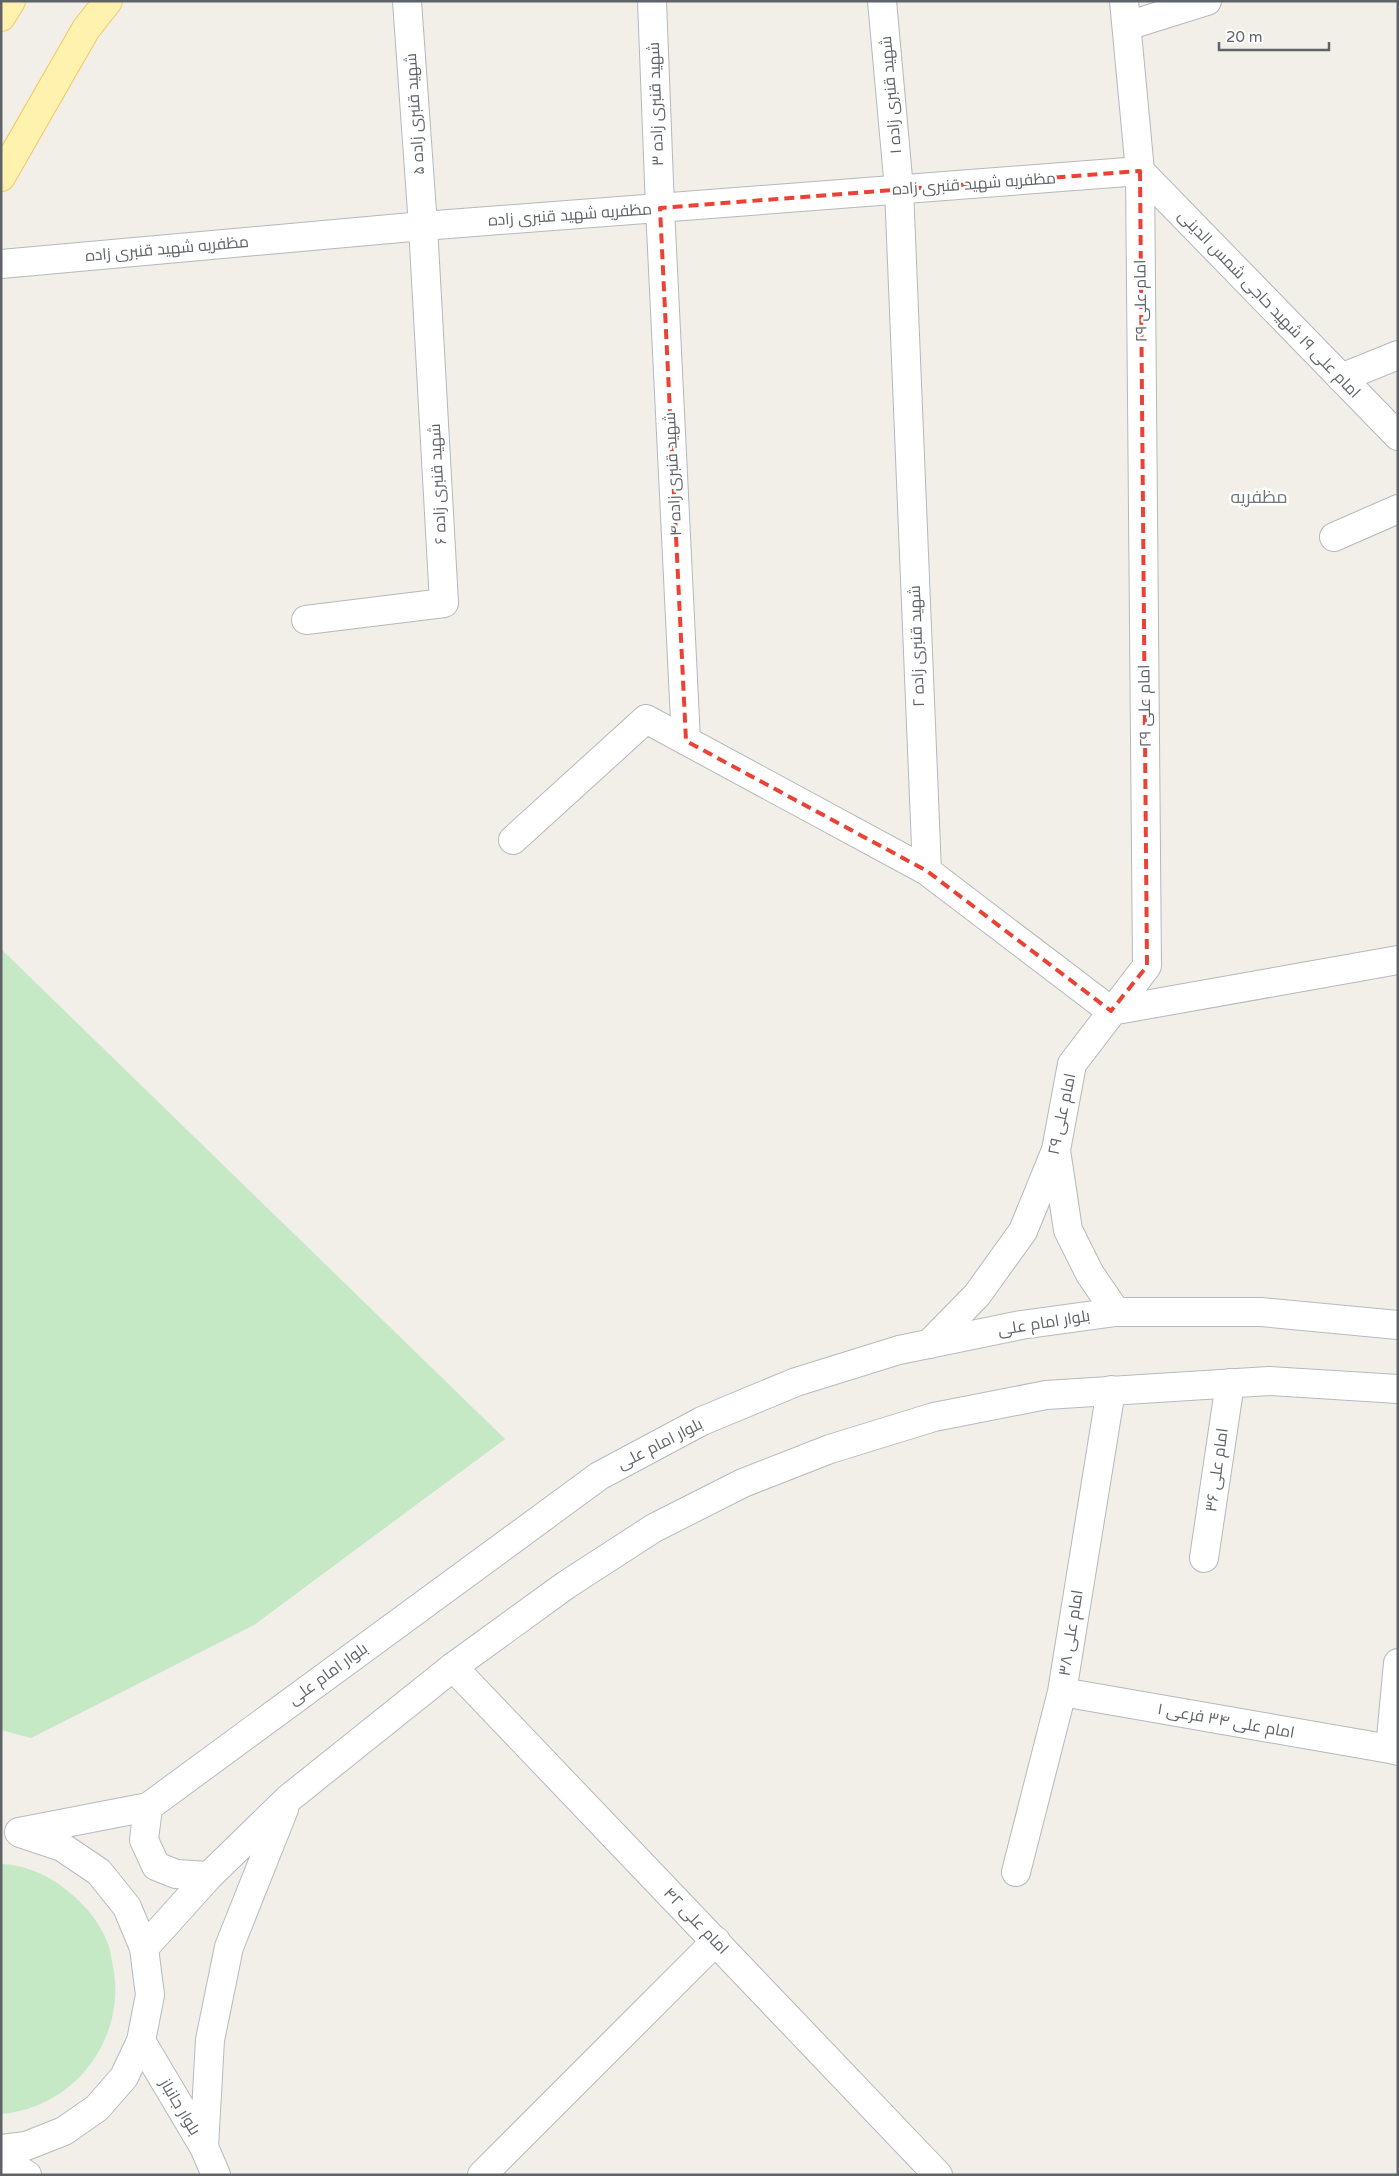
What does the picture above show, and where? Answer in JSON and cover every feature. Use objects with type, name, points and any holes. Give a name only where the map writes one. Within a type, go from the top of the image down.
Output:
[{"type":"main road","points":[[1,17],[11,1]]},
{"type":"main road","points":[[1,176],[86,29],[108,1]]},
{"type":"street","name":"شهید قنبری زاده ۵","points":[[407,1],[423,226]]},
{"type":"street","name":"شهید قنبری زاده ۳","points":[[652,1],[660,208]]},
{"type":"street","name":"شهید قنبری زاده ۱","points":[[882,1],[899,189]]},
{"type":"street","points":[[1126,14],[1207,1]]},
{"type":"street","name":"امام علی ۲۹","points":[[929,1344],[978,1294],[1023,1231],[1056,1150],[1072,1064],[1147,966],[1140,171],[1126,14]]},
{"type":"street","name":"مظفریه شهید قنبری زاده","points":[[1,264],[423,226],[1140,171]]},
{"type":"street","name":"امام علی ۱۹ شهید حاجی شمس الدینی","points":[[1140,171],[1398,436]]},
{"type":"street","name":"شهید قنبری زاده ۲","points":[[899,189],[927,871]]},
{"type":"street","name":"شهید قنبری زاده ۴","points":[[660,208],[686,741]]},
{"type":"street","name":"شهید قنبری زاده ۶","points":[[306,620],[444,603],[423,226]]},
{"type":"street","points":[[1341,378],[1398,355]]},
{"type":"street","points":[[1334,537],[1398,509]]},
{"type":"street","points":[[513,840],[646,719],[927,871],[1111,1011],[1398,960]]},
{"type":"street","points":[[1056,1150],[1068,1230],[1090,1274],[1116,1312]]},
{"type":"street","name":"بلوار امام علی","points":[[6,1830],[148,1807],[599,1476],[702,1421],[796,1382],[899,1350],[1021,1325],[1116,1312],[1261,1312],[1398,1325]]},
{"type":"street","points":[[144,1948],[209,1876],[288,1799],[453,1667],[566,1585],[654,1528],[743,1483],[830,1449],[934,1417],[1046,1395],[1269,1381],[1398,1389]]},
{"type":"street","name":"امام علی ۳۶","points":[[1204,1558],[1230,1383]]},
{"type":"street","name":"امام علی ۳۸","points":[[1016,1872],[1062,1692],[1110,1390]]},
{"type":"street","points":[[1394,1750],[1398,1663]]},
{"type":"street","name":"امام علی ۴۲","points":[[453,1667],[938,2175]]},
{"type":"street","name":"امام علی ۳۴ فرعی ۱","points":[[1062,1692],[1394,1750]]},
{"type":"street","points":[[204,2147],[210,2040],[229,1947],[288,1799]]},
{"type":"street","points":[[148,1807],[144,1840],[156,1866],[176,1874],[209,1876]]},
{"type":"street","points":[[1,2149],[26,2146],[64,2131],[97,2108],[124,2077],[141,2041],[150,1995],[144,1948],[127,1907],[98,1872],[62,1846],[6,1830]]},
{"type":"street","points":[[482,2175],[716,1941]]},
{"type":"street","name":"بلوار جانباز","points":[[141,2041],[204,2147],[216,2175]]},
{"type":"street","points":[[1,2160],[27,2175]]},
{"type":"highlighted area","points":[[1140,171],[1147,966],[1111,1011],[927,871],[686,741],[660,208]]},
{"type":"green space","points":[[1,949],[505,1439],[254,1625],[31,1738],[1,1730]]},
{"type":"green space","points":[[1,1864],[29,1869],[55,1881],[76,1898],[87,1910],[101,1929],[109,1947],[113,1966],[115,1993],[112,2019],[103,2043],[90,2065],[73,2084],[52,2098],[28,2109],[1,2114]]},
{"type":"district","name":"مظفریه","points":[[1259,497]]}]
